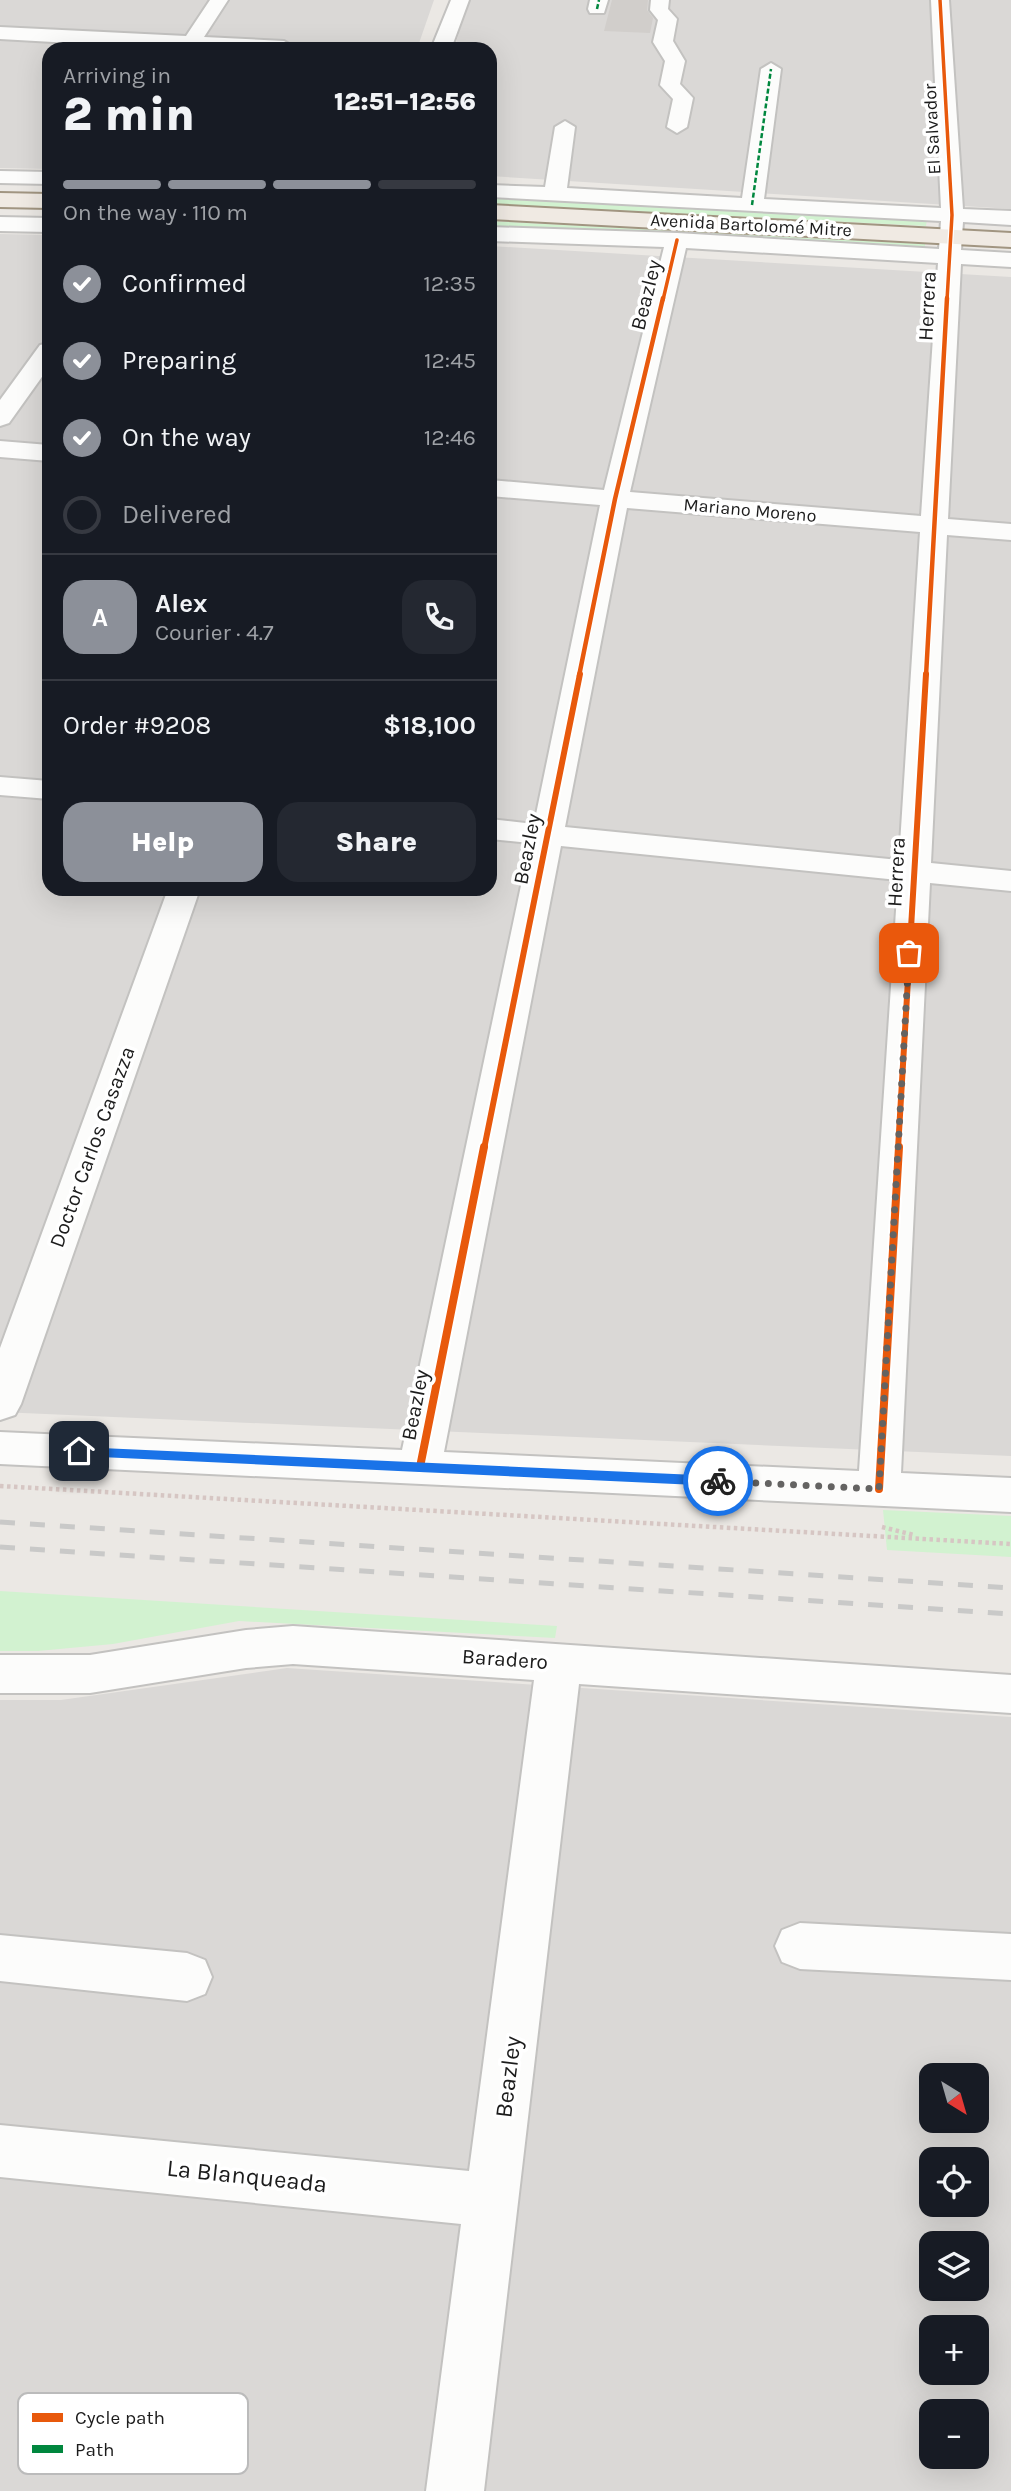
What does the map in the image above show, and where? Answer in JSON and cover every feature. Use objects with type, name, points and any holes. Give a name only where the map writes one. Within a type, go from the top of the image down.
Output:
[{"type":"main road","points":[[0,200],[42,201]]},
{"type":"main road","name":"Avenida Bartolomé Mitre","points":[[497,212],[1011,240]]},
{"type":"street","points":[[192,42],[219,0]]},
{"type":"street","points":[[444,42],[460,0]]},
{"type":"street","points":[[660,0],[659,10],[667,19],[663,43],[674,51],[676,58],[670,85],[683,97],[677,127]]},
{"type":"street","name":"El Salvador","points":[[940,0],[950,236]]},
{"type":"street","points":[[0,33],[131,42]]},
{"type":"street","points":[[752,205],[771,69]]},
{"type":"street","points":[[555,194],[565,127]]},
{"type":"street","points":[[0,177],[42,178]]},
{"type":"street","name":"Avenida Bartolomé Mitre","points":[[497,191],[752,205],[950,236],[1011,260]]},
{"type":"street","name":"Avenida Bartolomé Mitre","points":[[497,234],[677,240],[950,236],[1011,218]]},
{"type":"street","points":[[0,224],[42,225]]},
{"type":"street","name":"Herrera","points":[[879,1489],[950,236]]},
{"type":"street","name":"Beazley","points":[[420,1467],[615,499],[677,240]]},
{"type":"street","points":[[0,418],[42,360]]},
{"type":"street","points":[[0,449],[42,452]]},
{"type":"street","name":"Mariano Moreno","points":[[497,489],[1011,531]]},
{"type":"street","points":[[0,786],[42,789]]},
{"type":"street","points":[[497,830],[1011,881]]},
{"type":"street","name":"Doctor Carlos Casazza","points":[[0,1404],[181,896]]},
{"type":"street","points":[[0,1448],[1011,1495]]},
{"type":"street","name":"Baradero","points":[[0,1674],[90,1675],[246,1649],[293,1645],[1011,1694]]},
{"type":"street","name":"Beazley","points":[[455,2491],[559,1662]]},
{"type":"street","points":[[800,1946],[1011,1957]]},
{"type":"street","points":[[0,1958],[187,1977]]},
{"type":"street","name":"La Blanqueada","points":[[0,2151],[493,2200]]},
{"type":"path","points":[[0,1486],[1011,1544]]},
{"type":"shaded area","points":[[0,0],[434,0],[419,42],[42,42],[42,169],[0,168]]},
{"type":"shaded area","points":[[469,0],[1011,0],[1011,209],[497,176],[497,42],[456,42]]},
{"type":"shaded area","points":[[0,234],[42,235],[42,896],[497,896],[497,246],[1011,277],[1011,1456],[0,1412]]},
{"type":"shaded area","points":[[287,1668],[1011,1717],[1011,2491],[0,2491],[0,1700],[61,1700]]},
{"type":"green space","points":[[497,197],[927,219],[926,226],[497,204]]},
{"type":"green space","points":[[497,221],[925,244],[925,250],[497,229]]},
{"type":"green space","points":[[883,1510],[1011,1516],[1011,1557],[887,1550]]},
{"type":"green space","points":[[0,1591],[557,1626],[555,1638],[239,1621],[113,1644],[38,1651],[0,1651]]},
{"type":"building","points":[[612,0],[648,0],[647,10],[653,18],[650,33],[604,31]]},
{"type":"railway","points":[[0,1522],[1011,1588]]},
{"type":"railway","points":[[0,1547],[1011,1614]]},
{"type":"marked path","points":[[597,9],[599,0]]},
{"type":"marked path","points":[[752,205],[771,69]]},
{"type":"cycle path","points":[[879,1489],[952,215],[940,0]]},
{"type":"cycle path","points":[[420,1467],[615,499],[677,240]]},
{"type":"way so far","points":[[718,1481],[879,1489],[909,953]]},
{"type":"route","points":[[79,1451],[718,1481]]}]
